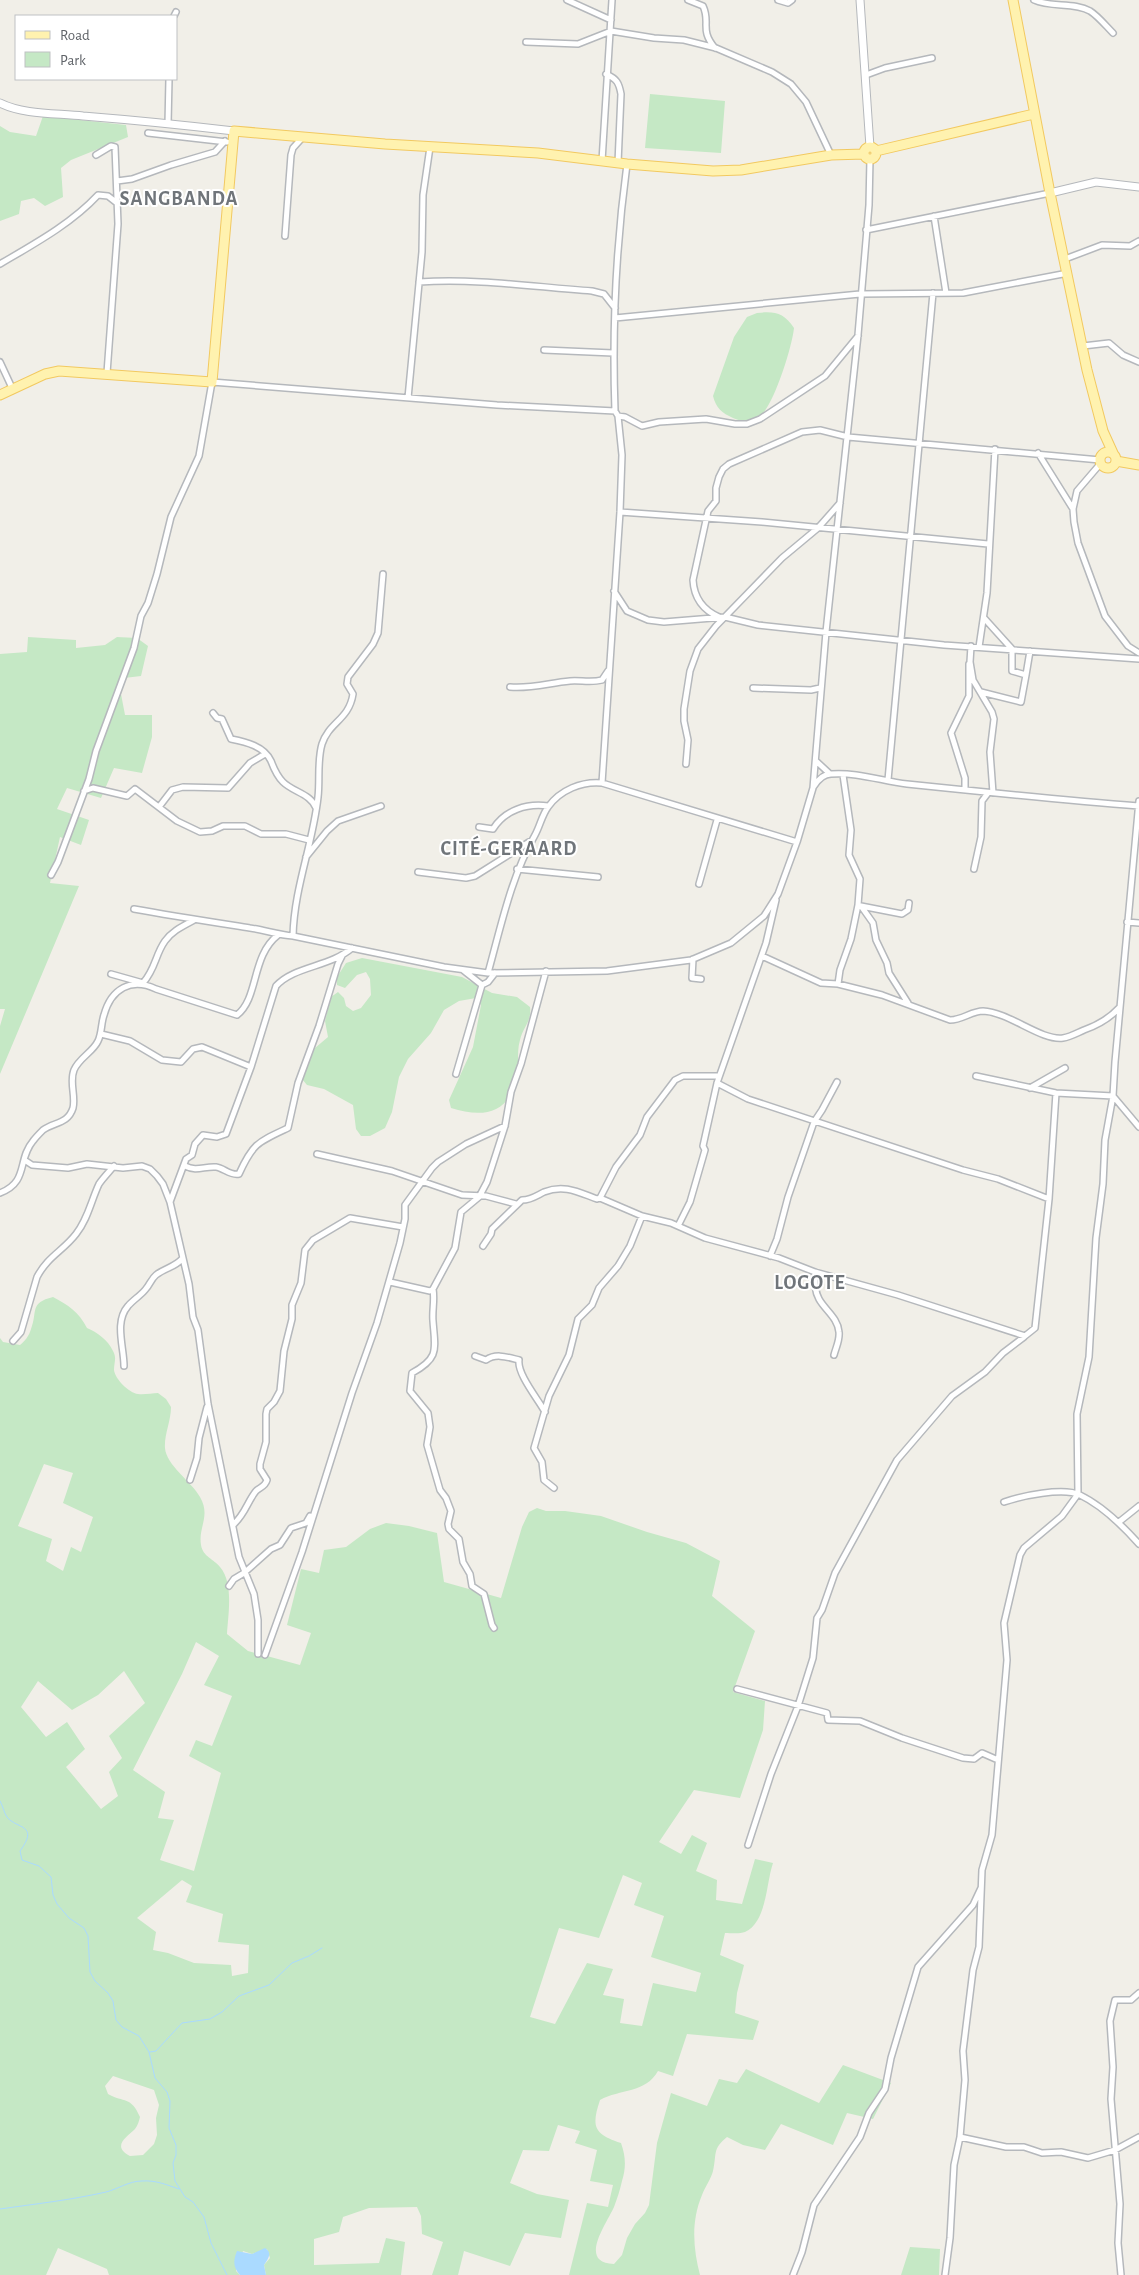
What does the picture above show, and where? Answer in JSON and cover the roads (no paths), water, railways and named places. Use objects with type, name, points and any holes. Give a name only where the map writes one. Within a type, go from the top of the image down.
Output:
[{"type":"main road","points":[[1014,0],[1034,114],[1083,346],[1103,432],[1115,457],[1113,466],[1108,468],[1101,459],[1103,432]]},
{"type":"main road","points":[[0,395],[45,374],[59,371],[108,373],[212,382],[229,142],[234,131],[430,147],[538,152],[622,164],[698,171],[741,170],[831,155],[870,153],[1034,114]]},
{"type":"main road","points":[[1101,459],[1108,451],[1115,457],[1139,465]]},
{"type":"street","points":[[567,0],[611,20]]},
{"type":"street","points":[[602,161],[612,0]]},
{"type":"street","points":[[688,0],[703,6],[704,29],[707,38],[716,48]]},
{"type":"street","points":[[778,0],[788,2],[792,0]]},
{"type":"street","points":[[678,1226],[690,1202],[705,1150],[703,1146],[719,1076],[762,956],[778,894],[797,842],[813,788],[820,688],[848,437],[866,230],[870,153],[860,0]]},
{"type":"street","points":[[1034,0],[1043,4],[1083,9],[1091,12],[1113,34]]},
{"type":"street","points":[[526,42],[578,44],[611,31],[654,38],[684,40],[716,48],[764,68],[791,84],[806,102],[831,155]]},
{"type":"street","points":[[866,75],[885,68],[932,58]]},
{"type":"street","points":[[602,783],[622,455],[616,413],[613,353],[621,212],[621,94],[619,84],[615,78],[606,74]]},
{"type":"street","points":[[168,124],[169,80]]},
{"type":"street","points":[[0,103],[8,108],[42,114],[234,131]]},
{"type":"street","points":[[148,133],[229,142]]},
{"type":"street","points":[[285,236],[291,155],[293,148],[302,138]]},
{"type":"street","points":[[117,181],[132,180],[171,165],[215,152],[229,142]]},
{"type":"street","points":[[96,155],[110,146],[115,147],[117,241],[108,373]]},
{"type":"street","points":[[408,398],[419,282],[423,195],[430,147]]},
{"type":"street","points":[[866,230],[1096,182],[1139,187]]},
{"type":"street","points":[[0,264],[53,232],[89,207],[98,195],[108,196],[117,203]]},
{"type":"street","points":[[934,216],[946,293]]},
{"type":"street","points":[[1065,259],[1102,245],[1130,246],[1139,242]]},
{"type":"street","points":[[615,318],[860,294],[963,293],[1068,273]]},
{"type":"street","points":[[419,282],[474,281],[592,291],[604,294],[615,308]]},
{"type":"street","points":[[888,780],[933,293]]},
{"type":"street","points":[[51,875],[58,862],[134,648],[141,616],[148,603],[171,518],[199,456],[212,382],[616,413],[642,426],[659,422],[706,419],[747,424],[760,419],[825,376],[858,336]]},
{"type":"street","points":[[1083,346],[1109,343],[1123,355],[1139,362]]},
{"type":"street","points":[[544,350],[613,353]]},
{"type":"street","points":[[0,362],[13,390]]},
{"type":"street","points":[[1101,459],[848,437],[820,430],[807,431],[729,464],[723,469],[716,488],[716,501],[708,511],[694,573],[693,588],[700,604],[706,610],[722,617],[758,625],[900,640],[1139,659]]},
{"type":"street","points":[[979,647],[987,593],[988,544],[995,449]]},
{"type":"street","points":[[1038,453],[1073,510]]},
{"type":"street","points":[[1101,459],[1077,490],[1073,510],[1078,544],[1105,616],[1128,646],[1139,653]]},
{"type":"street","points":[[686,764],[688,740],[684,721],[684,709],[690,671],[698,649],[722,617],[782,558],[818,528],[841,503]]},
{"type":"street","points":[[620,512],[707,518],[988,544]]},
{"type":"street","points":[[293,936],[293,913],[319,796],[320,750],[324,736],[346,714],[353,694],[347,684],[348,677],[373,644],[378,633],[383,574]]},
{"type":"street","points":[[614,591],[624,608],[648,620],[674,622],[722,617]]},
{"type":"street","points":[[984,618],[996,634],[1012,649],[1012,671],[1026,675]]},
{"type":"street","points":[[964,789],[965,778],[951,732],[969,696],[967,675],[971,646]]},
{"type":"street","points":[[981,692],[1022,702],[1030,651]]},
{"type":"street","points":[[970,662],[973,680],[994,719],[990,752],[991,793],[982,801]]},
{"type":"street","points":[[510,687],[524,688],[573,681],[596,682],[602,680],[608,670]]},
{"type":"street","points":[[753,688],[811,690],[820,688]]},
{"type":"street","points":[[213,713],[222,719],[231,739],[247,741],[265,754],[282,781],[313,801],[316,809]]},
{"type":"street","points":[[159,807],[172,790],[184,787],[228,788],[250,763],[265,754]]},
{"type":"street","points":[[816,761],[830,774]]},
{"type":"street","points":[[813,788],[818,780],[830,774],[843,774],[991,793],[1138,806]]},
{"type":"street","points":[[838,984],[840,970],[851,939],[859,906],[860,879],[849,855],[852,830],[843,774]]},
{"type":"street","points":[[488,973],[517,869],[548,806],[562,793],[574,786],[590,782],[602,783],[717,820],[797,842]]},
{"type":"street","points":[[83,792],[93,788],[127,796],[135,789],[177,821],[200,832],[212,831],[223,826],[245,826],[261,834],[286,834],[309,840]]},
{"type":"street","points":[[973,791],[982,801],[981,837],[974,869]]},
{"type":"street","points":[[946,2275],[954,2165],[960,2137],[965,2080],[963,2051],[973,1970],[979,1947],[983,1865],[989,1852],[992,1835],[1007,1660],[1004,1623],[1014,1586],[1015,1569],[1024,1548],[1062,1516],[1078,1494],[1077,1414],[1089,1357],[1096,1238],[1103,1184],[1105,1140],[1113,1096],[1119,1008],[1138,828],[1139,801]]},
{"type":"street","points":[[479,827],[494,829],[507,816],[527,805],[548,806]]},
{"type":"street","points":[[305,858],[327,831],[338,821],[382,806]]},
{"type":"street","points":[[699,884],[717,820]]},
{"type":"street","points":[[418,872],[466,878],[475,876],[530,842]]},
{"type":"street","points":[[517,869],[598,877]]},
{"type":"street","points":[[134,909],[252,928],[278,935],[293,936],[462,970],[488,973],[607,971],[693,959],[731,943],[764,916],[778,894]]},
{"type":"street","points":[[859,906],[902,914],[908,910],[909,903]]},
{"type":"street","points":[[859,906],[873,923],[876,940],[880,952],[887,963],[889,973],[908,1004]]},
{"type":"street","points":[[0,1193],[14,1185],[20,1178],[31,1143],[44,1129],[62,1123],[69,1116],[74,1099],[74,1070],[84,1055],[98,1042],[104,1015],[111,998],[125,987],[143,983],[155,967],[165,941],[175,931],[194,920]]},
{"type":"street","points":[[1127,922],[1139,923]]},
{"type":"street","points":[[111,974],[237,1015],[243,1011],[265,949],[278,935]]},
{"type":"street","points":[[170,1202],[185,1166],[186,1159],[192,1155],[194,1144],[203,1135],[217,1137],[226,1134],[251,1067],[276,986],[284,978],[342,956],[352,948]]},
{"type":"street","points":[[185,1166],[200,1170],[218,1167],[234,1175],[239,1174],[249,1152],[256,1145],[288,1128],[298,1083],[320,1026],[342,956]]},
{"type":"street","points":[[762,956],[822,983],[838,984],[882,995],[950,1020],[959,1020],[976,1012],[998,1014],[1014,1019],[1046,1036],[1058,1038],[1094,1027],[1111,1018],[1119,1008]]},
{"type":"street","points":[[693,959],[692,978],[702,979]]},
{"type":"street","points":[[462,970],[482,985]]},
{"type":"street","points":[[494,1628],[484,1594],[472,1586],[470,1574],[463,1562],[459,1539],[449,1529],[448,1524],[451,1511],[446,1498],[440,1490],[426,1445],[430,1427],[428,1413],[410,1391],[412,1373],[428,1364],[435,1347],[436,1338],[433,1319],[435,1301],[433,1289],[455,1248],[461,1212],[479,1196],[487,1182],[505,1126],[510,1092],[521,1064],[546,971]]},
{"type":"street","points":[[456,1074],[482,985],[488,982],[495,973]]},
{"type":"street","points":[[101,1034],[130,1041],[162,1060],[181,1062],[194,1049],[202,1047],[211,1049],[228,1059],[245,1062],[251,1067]]},
{"type":"street","points":[[1030,1088],[1065,1068]]},
{"type":"street","points":[[600,1198],[616,1167],[640,1135],[647,1117],[676,1080],[683,1076],[719,1076]]},
{"type":"street","points":[[976,1076],[1056,1093],[1113,1096],[1139,1127]]},
{"type":"street","points":[[770,1256],[777,1239],[788,1196],[814,1122],[837,1082]]},
{"type":"street","points":[[717,1083],[748,1099],[814,1122],[998,1180],[1049,1199]]},
{"type":"street","points":[[748,1845],[771,1774],[798,1706],[813,1658],[818,1618],[835,1573],[897,1460],[952,1396],[985,1372],[1003,1353],[1035,1328],[1049,1199],[1056,1093]]},
{"type":"street","points":[[265,1655],[302,1552],[312,1515],[390,1282],[403,1227],[405,1205],[438,1162],[466,1144],[505,1126]]},
{"type":"street","points":[[317,1154],[392,1171],[462,1195],[479,1196],[516,1204]]},
{"type":"street","points":[[26,1161],[32,1165],[68,1168],[87,1164],[142,1166],[150,1169],[163,1184],[170,1202],[198,1330],[208,1404],[238,1557],[254,1594],[258,1620],[258,1654]]},
{"type":"street","points":[[13,1341],[22,1332],[37,1277],[41,1269],[53,1254],[75,1235],[86,1218],[100,1183],[114,1166]]},
{"type":"street","points":[[483,1246],[492,1229],[516,1204],[552,1189],[565,1187],[597,1199],[600,1198],[642,1216],[678,1226],[705,1238],[898,1295],[1024,1336]]},
{"type":"street","points":[[554,1488],[544,1480],[542,1462],[534,1448],[550,1396],[569,1355],[578,1319],[592,1305],[599,1288],[618,1266],[630,1246],[642,1216]]},
{"type":"street","points":[[233,1525],[242,1517],[255,1493],[266,1485],[267,1480],[260,1469],[260,1464],[266,1442],[266,1414],[280,1391],[284,1351],[292,1319],[292,1306],[301,1283],[305,1250],[313,1240],[350,1218],[403,1227]]},
{"type":"street","points":[[124,1366],[120,1324],[126,1307],[147,1288],[151,1280],[158,1273],[176,1266],[182,1258]]},
{"type":"street","points":[[815,1272],[815,1290],[818,1299],[831,1313],[839,1330],[839,1339],[834,1355]]},
{"type":"street","points":[[390,1282],[424,1290],[433,1289]]},
{"type":"street","points":[[475,1356],[486,1360],[500,1355],[519,1360],[518,1365],[521,1373],[545,1412]]},
{"type":"street","points":[[190,1480],[196,1465],[198,1438],[208,1404]]},
{"type":"street","points":[[1004,1502],[1020,1496],[1045,1492],[1078,1494],[1119,1522],[1139,1544]]},
{"type":"street","points":[[1119,1522],[1139,1506]]},
{"type":"street","points":[[229,1586],[234,1579],[244,1573],[271,1549],[280,1545],[291,1528],[306,1523],[312,1515]]},
{"type":"street","points":[[737,1689],[827,1713],[828,1720],[860,1721],[902,1738],[963,1758],[974,1758],[982,1754],[998,1760]]},
{"type":"street","points":[[794,2275],[814,2205],[860,2137],[869,2113],[885,2089],[896,2039],[918,1967],[973,1905],[982,1886]]},
{"type":"street","points":[[1121,2275],[1118,2244],[1120,2204],[1111,2099],[1110,2021],[1115,2000],[1131,2000],[1139,1993]]},
{"type":"street","points":[[960,2137],[1006,2147],[1024,2147],[1042,2153],[1061,2152],[1088,2158],[1115,2150],[1139,2137]]},
{"type":"water","points":[[265,2248],[269,2252],[264,2265],[266,2275],[240,2275],[234,2264],[237,2251],[252,2254]]},
{"type":"waterway","points":[[0,1801],[7,1817],[27,1832],[26,1842],[20,1851],[22,1860],[39,1866],[51,1877],[53,1895],[57,1904],[69,1918],[84,1928],[88,1936],[90,1972],[95,1981],[108,1993],[113,2001],[116,2020],[122,2027],[139,2036],[149,2052],[155,2078],[167,2092],[170,2101],[169,2128],[176,2145],[176,2155],[173,2163],[175,2181],[185,2197],[193,2202],[204,2217],[211,2243],[227,2275]]},
{"type":"waterway","points":[[150,2052],[156,2051],[182,2023],[210,2019],[222,2012],[239,1996],[269,1985],[292,1963],[322,1948]]},
{"type":"waterway","points":[[0,2209],[93,2195],[137,2181],[157,2182],[179,2189]]},
{"type":"district","name":"SANGBANDA","points":[[179,199]]},
{"type":"district","name":"CITÉ-GERAARD","points":[[509,849]]},
{"type":"district","name":"LOGOTE","points":[[810,1283]]}]
